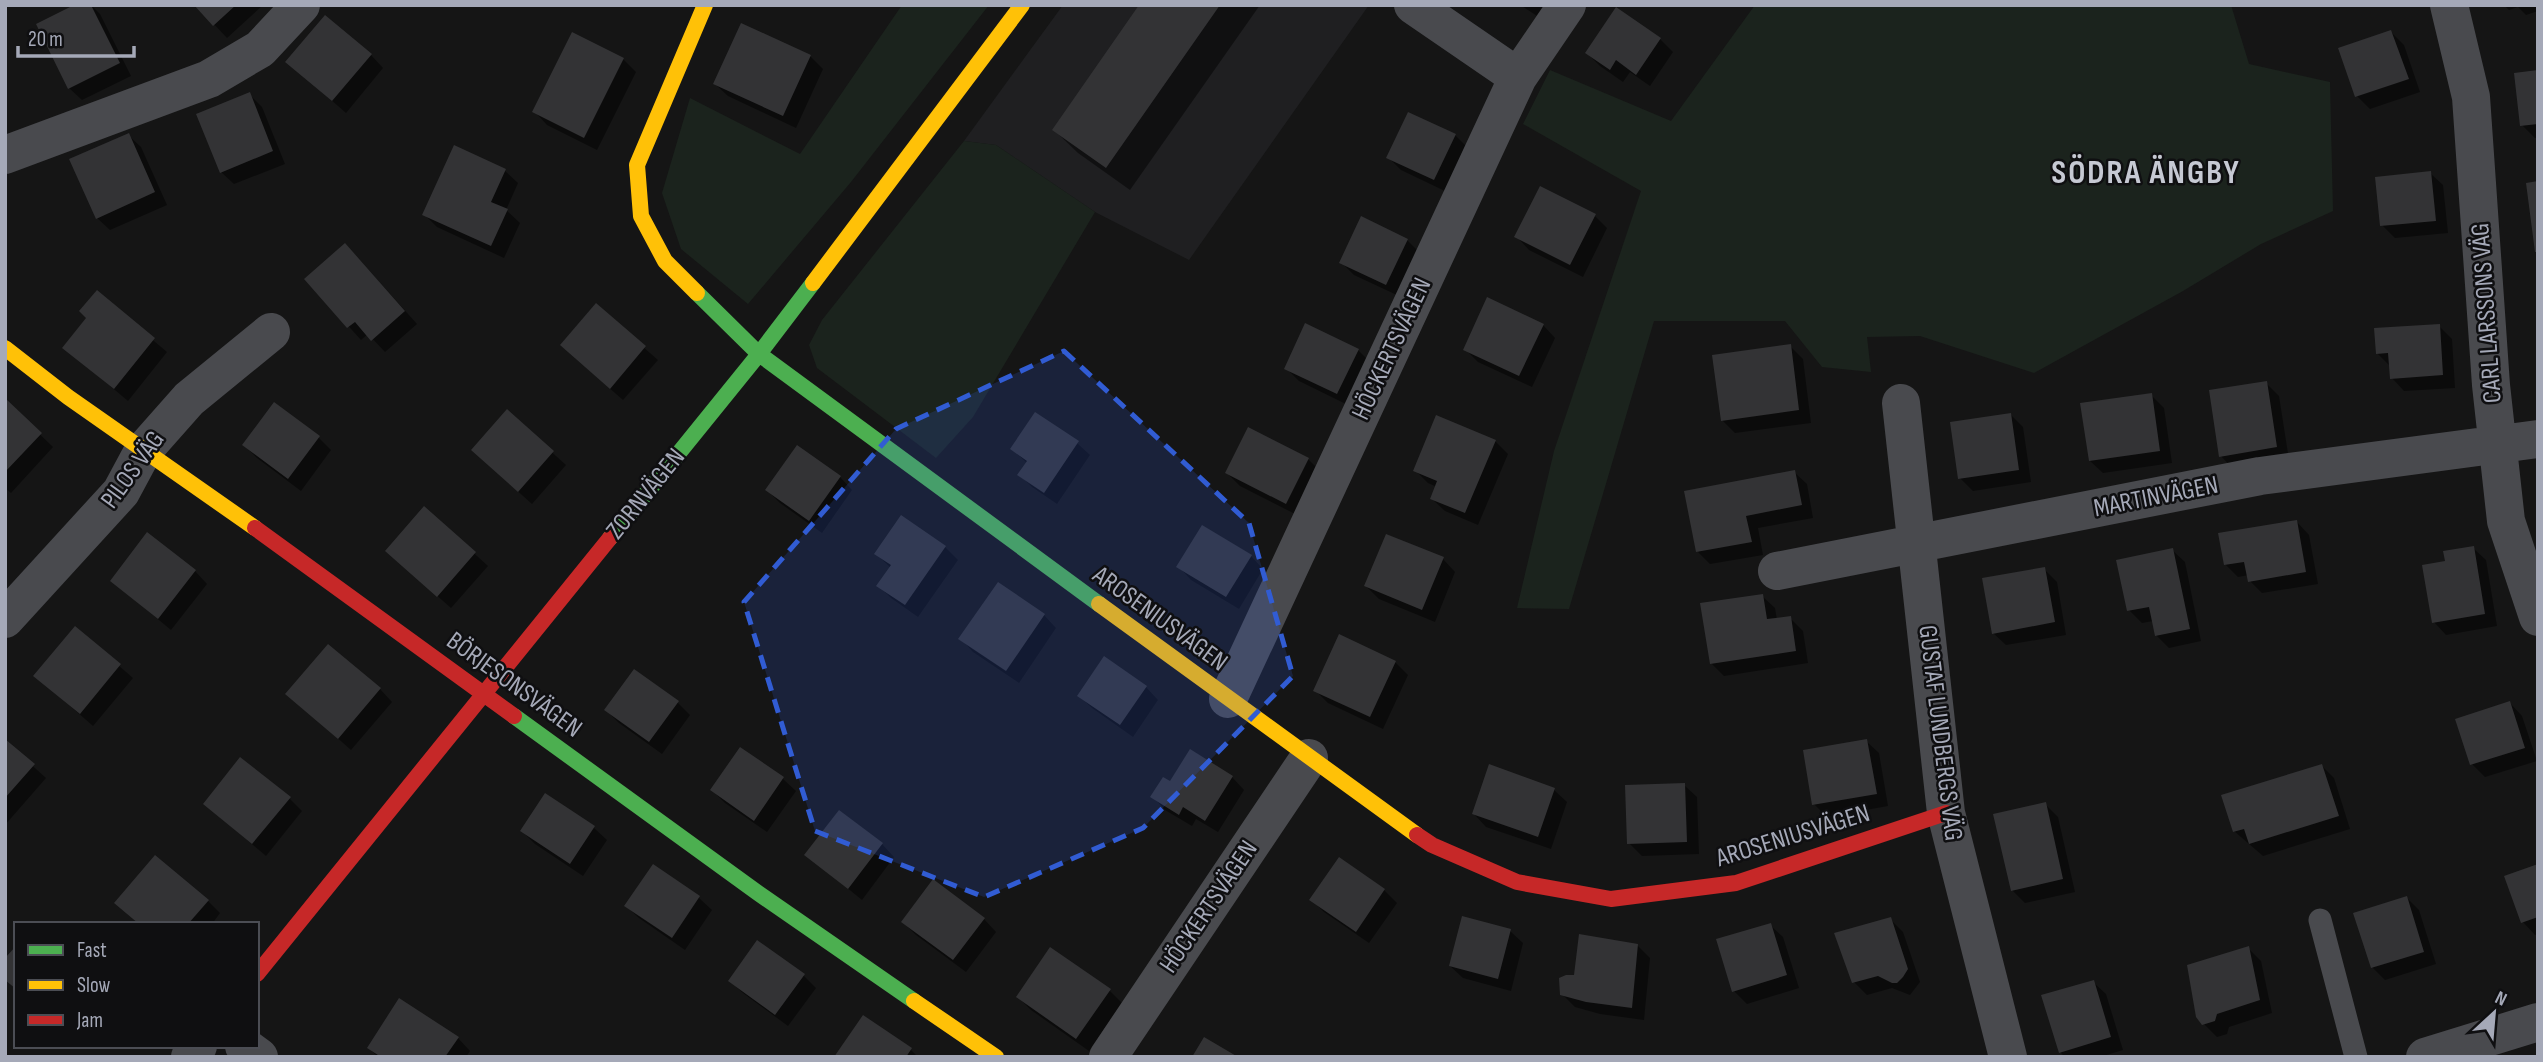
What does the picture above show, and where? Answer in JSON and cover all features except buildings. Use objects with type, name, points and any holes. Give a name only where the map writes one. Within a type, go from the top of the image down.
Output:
[{"type":"street","points":[[5,155],[209,79],[260,49],[301,5]]},
{"type":"street","name":"AROSENIUSVÄGEN","points":[[705,5],[637,165],[640,216],[665,261],[759,354],[1228,699],[1432,845],[1517,882],[1611,899],[1736,883],[1946,813]]},
{"type":"street","name":"ZORNVÄGEN","points":[[259,972],[759,354],[1022,5]]},
{"type":"street","points":[[1413,5],[1518,77]]},
{"type":"street","name":"HÖCKERTSVÄGEN","points":[[1228,699],[1518,77],[1567,5]]},
{"type":"street","name":"CARL LARSSONS VÄG","points":[[2449,5],[2471,97],[2491,385],[2506,521],[2538,617]]},
{"type":"street","name":"PILOS VÄG","points":[[5,619],[121,492],[143,451],[189,399],[271,332]]},
{"type":"street","name":"BÖRJESONSVÄGEN","points":[[5,348],[143,451],[236,514],[758,893],[996,1057]]},
{"type":"street","name":"GUSTAF LUNDBERGS VÄG","points":[[1901,403],[1946,813],[2008,1057]]},
{"type":"street","name":"MARTINVÄGEN","points":[[1777,571],[2260,476],[2538,439]]},
{"type":"street","name":"HÖCKERTSVÄGEN","points":[[1108,1057],[1309,758]]},
{"type":"street","points":[[2425,1057],[2538,1021]]},
{"type":"lane","points":[[2319,920],[2356,1057]]},
{"type":"highlighted area","points":[[1064,351],[1249,523],[1293,676],[1143,828],[984,897],[815,831],[744,602],[896,429]]},
{"type":"shaded area","points":[[902,5],[989,5],[851,182],[748,304],[681,249],[662,193],[690,98],[800,154]]},
{"type":"shaded area","points":[[1063,5],[1369,5],[1189,260],[1095,212],[996,145],[964,141]]},
{"type":"shaded area","points":[[1755,5],[2231,5],[2249,64],[2330,82],[2333,211],[2261,244],[2183,291],[2034,373],[1920,336],[1867,337],[1871,372],[1822,367],[1785,321],[1654,321],[1569,609],[1517,608],[1554,451],[1641,191],[1523,124],[1550,70],[1671,121]]},
{"type":"shaded area","points":[[964,141],[996,145],[1095,212],[973,417],[936,458],[817,368],[809,345],[822,320]]},
{"type":"traffic: fast","points":[[610,538],[813,283]]},
{"type":"traffic: fast","points":[[697,293],[759,354],[1099,604]]},
{"type":"traffic: fast","points":[[514,716],[758,893],[914,1001]]},
{"type":"traffic: slow","points":[[697,293],[665,261],[641,216],[637,165],[705,5]]},
{"type":"traffic: slow","points":[[813,283],[1022,5]]},
{"type":"traffic: slow","points":[[5,348],[68,397],[255,528]]},
{"type":"traffic: slow","points":[[1099,604],[1417,835]]},
{"type":"traffic: slow","points":[[914,1001],[996,1057]]},
{"type":"traffic: jam","points":[[255,528],[514,716]]},
{"type":"traffic: jam","points":[[259,972],[610,538]]},
{"type":"traffic: jam","points":[[1417,835],[1432,845],[1517,882],[1611,899],[1736,883],[1946,813]]},
{"type":"district","name":"SÖDRA ÄNGBY","points":[[2146,173]]}]
